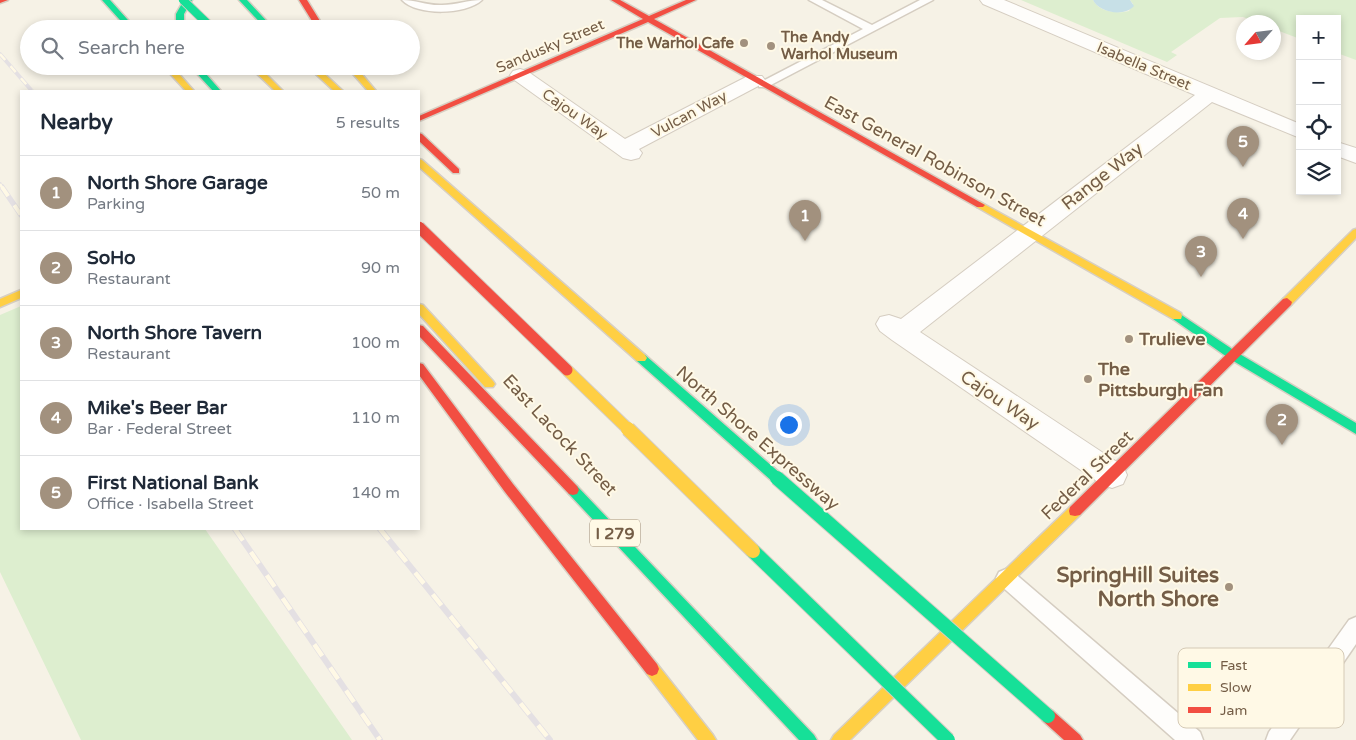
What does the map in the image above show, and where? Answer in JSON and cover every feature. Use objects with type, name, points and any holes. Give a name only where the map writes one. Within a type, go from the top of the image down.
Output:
[{"type":"main road","points":[[0,1],[4,0]]},
{"type":"main road","points":[[106,0],[124,20]]},
{"type":"main road","points":[[183,0],[204,20]]},
{"type":"main road","points":[[180,20],[180,14],[188,0]]},
{"type":"main road","points":[[243,0],[262,20]]},
{"type":"main road","points":[[303,0],[315,20]]},
{"type":"main road","name":"East General Robinson Street","points":[[616,0],[1184,320],[1234,356],[1356,429]]},
{"type":"main road","name":"Sandusky Street","points":[[420,119],[692,0]]},
{"type":"main road","points":[[175,75],[189,90]]},
{"type":"main road","points":[[203,75],[217,90]]},
{"type":"main road","points":[[262,75],[278,90]]},
{"type":"main road","points":[[321,75],[338,90]]},
{"type":"main road","points":[[358,75],[371,90]]},
{"type":"main road","points":[[420,137],[465,179]]},
{"type":"main road","name":"North Shore Expressway","points":[[420,163],[1075,740]]},
{"type":"main road","points":[[481,200],[512,244]]},
{"type":"main road","points":[[420,228],[948,740]]},
{"type":"main road","name":"Federal Street","points":[[839,740],[1234,356],[1356,232]]},
{"type":"main road","points":[[0,303],[20,294]]},
{"type":"main road","name":"East Lacock Street","points":[[420,309],[817,740]]},
{"type":"main road","name":"I 279","points":[[420,330],[470,380],[809,740]]},
{"type":"main road","points":[[420,369],[509,488],[708,740]]},
{"type":"street","name":"Isabella Street","points":[[988,0],[1296,130]]},
{"type":"street","name":"Cajou Way","points":[[520,75],[627,151]]},
{"type":"street","name":"Vulcan Way","points":[[627,151],[759,82]]},
{"type":"street","name":"Range Way","points":[[895,328],[1028,233],[1209,94]]},
{"type":"street","points":[[1341,150],[1356,156]]},
{"type":"street","name":"Cajou Way","points":[[895,328],[1112,475]]},
{"type":"lane","points":[[407,0],[438,10],[451,9],[477,0]]},
{"type":"lane","points":[[814,0],[872,29]]},
{"type":"lane","name":"Vulcan Way","points":[[759,82],[872,29],[928,0]]},
{"type":"lane","points":[[1006,578],[1178,728]]},
{"type":"lane","points":[[1341,648],[1356,627]]},
{"type":"lane","points":[[1178,728],[1192,740]]},
{"type":"lane","points":[[1277,740],[1285,728]]},
{"type":"green space","points":[[1021,0],[1093,0],[1104,10],[1119,12],[1129,11],[1133,4],[1130,0],[1356,0],[1356,60],[1341,54],[1341,15],[1296,15],[1296,37],[1281,32],[1281,15],[1236,15],[1236,17],[1220,18],[1171,52],[1177,55],[1167,62]]},
{"type":"green space","points":[[20,306],[20,530],[206,530],[352,740],[81,740],[0,572],[0,315]]},
{"type":"water","points":[[1093,0],[1130,0],[1134,6],[1125,12],[1112,12],[1101,8]]},
{"type":"railway","points":[[0,54],[31,90]]},
{"type":"railway","points":[[0,184],[3,189]]},
{"type":"railway","points":[[2,187],[20,214]]},
{"type":"railway","points":[[236,530],[380,740]]},
{"type":"railway","points":[[381,530],[550,740]]},
{"type":"traffic: fast","points":[[106,0],[124,20]]},
{"type":"traffic: fast","points":[[183,0],[204,20]]},
{"type":"traffic: fast","points":[[180,20],[180,14],[188,0]]},
{"type":"traffic: fast","points":[[243,0],[262,20]]},
{"type":"traffic: fast","points":[[202,75],[216,90]]},
{"type":"traffic: fast","points":[[1177,316],[1234,356],[1356,429]]},
{"type":"traffic: fast","points":[[641,358],[777,478]]},
{"type":"traffic: fast","points":[[777,478],[1048,716]]},
{"type":"traffic: fast","points":[[573,490],[809,740]]},
{"type":"traffic: fast","points":[[753,551],[948,740]]},
{"type":"traffic: slow","points":[[175,75],[189,90]]},
{"type":"traffic: slow","points":[[262,75],[278,90]]},
{"type":"traffic: slow","points":[[321,75],[338,90]]},
{"type":"traffic: slow","points":[[358,75],[371,90]]},
{"type":"traffic: slow","points":[[420,163],[641,358]]},
{"type":"traffic: slow","points":[[980,205],[1177,316]]},
{"type":"traffic: slow","points":[[1287,302],[1356,232]]},
{"type":"traffic: slow","points":[[0,303],[20,294]]},
{"type":"traffic: slow","points":[[420,309],[489,384]]},
{"type":"traffic: slow","points":[[567,370],[753,551]]},
{"type":"traffic: slow","points":[[839,740],[1075,511]]},
{"type":"traffic: slow","points":[[652,669],[708,740]]},
{"type":"traffic: jam","points":[[0,1],[4,0]]},
{"type":"traffic: jam","points":[[303,0],[315,20]]},
{"type":"traffic: jam","points":[[615,0],[980,205]]},
{"type":"traffic: jam","points":[[420,119],[692,0]]},
{"type":"traffic: jam","points":[[420,137],[456,171]]},
{"type":"traffic: jam","points":[[420,228],[567,370]]},
{"type":"traffic: jam","points":[[1075,511],[1287,302]]},
{"type":"traffic: jam","points":[[420,330],[573,490]]},
{"type":"traffic: jam","points":[[420,368],[509,488],[652,669]]},
{"type":"traffic: jam","points":[[1048,716],[1075,740]]},
{"type":"place","name":"The Warhol Cafe","points":[[744,43]]},
{"type":"place","name":"The Andy Warhol Museum","points":[[771,46]]},
{"type":"place","name":"First National Bank","points":[[1243,167]]},
{"type":"place","name":"Mike's Beer Bar","points":[[1243,239]]},
{"type":"place","name":"North Shore Garage","points":[[805,241]]},
{"type":"place","name":"North Shore Tavern","points":[[1201,277]]},
{"type":"place","name":"Trulieve","points":[[1129,339]]},
{"type":"place","name":"The Pittsburgh Fan","points":[[1088,379]]},
{"type":"place","name":"SoHo","points":[[1282,445]]},
{"type":"place","name":"SpringHill Suites North Shore","points":[[1229,587]]}]
